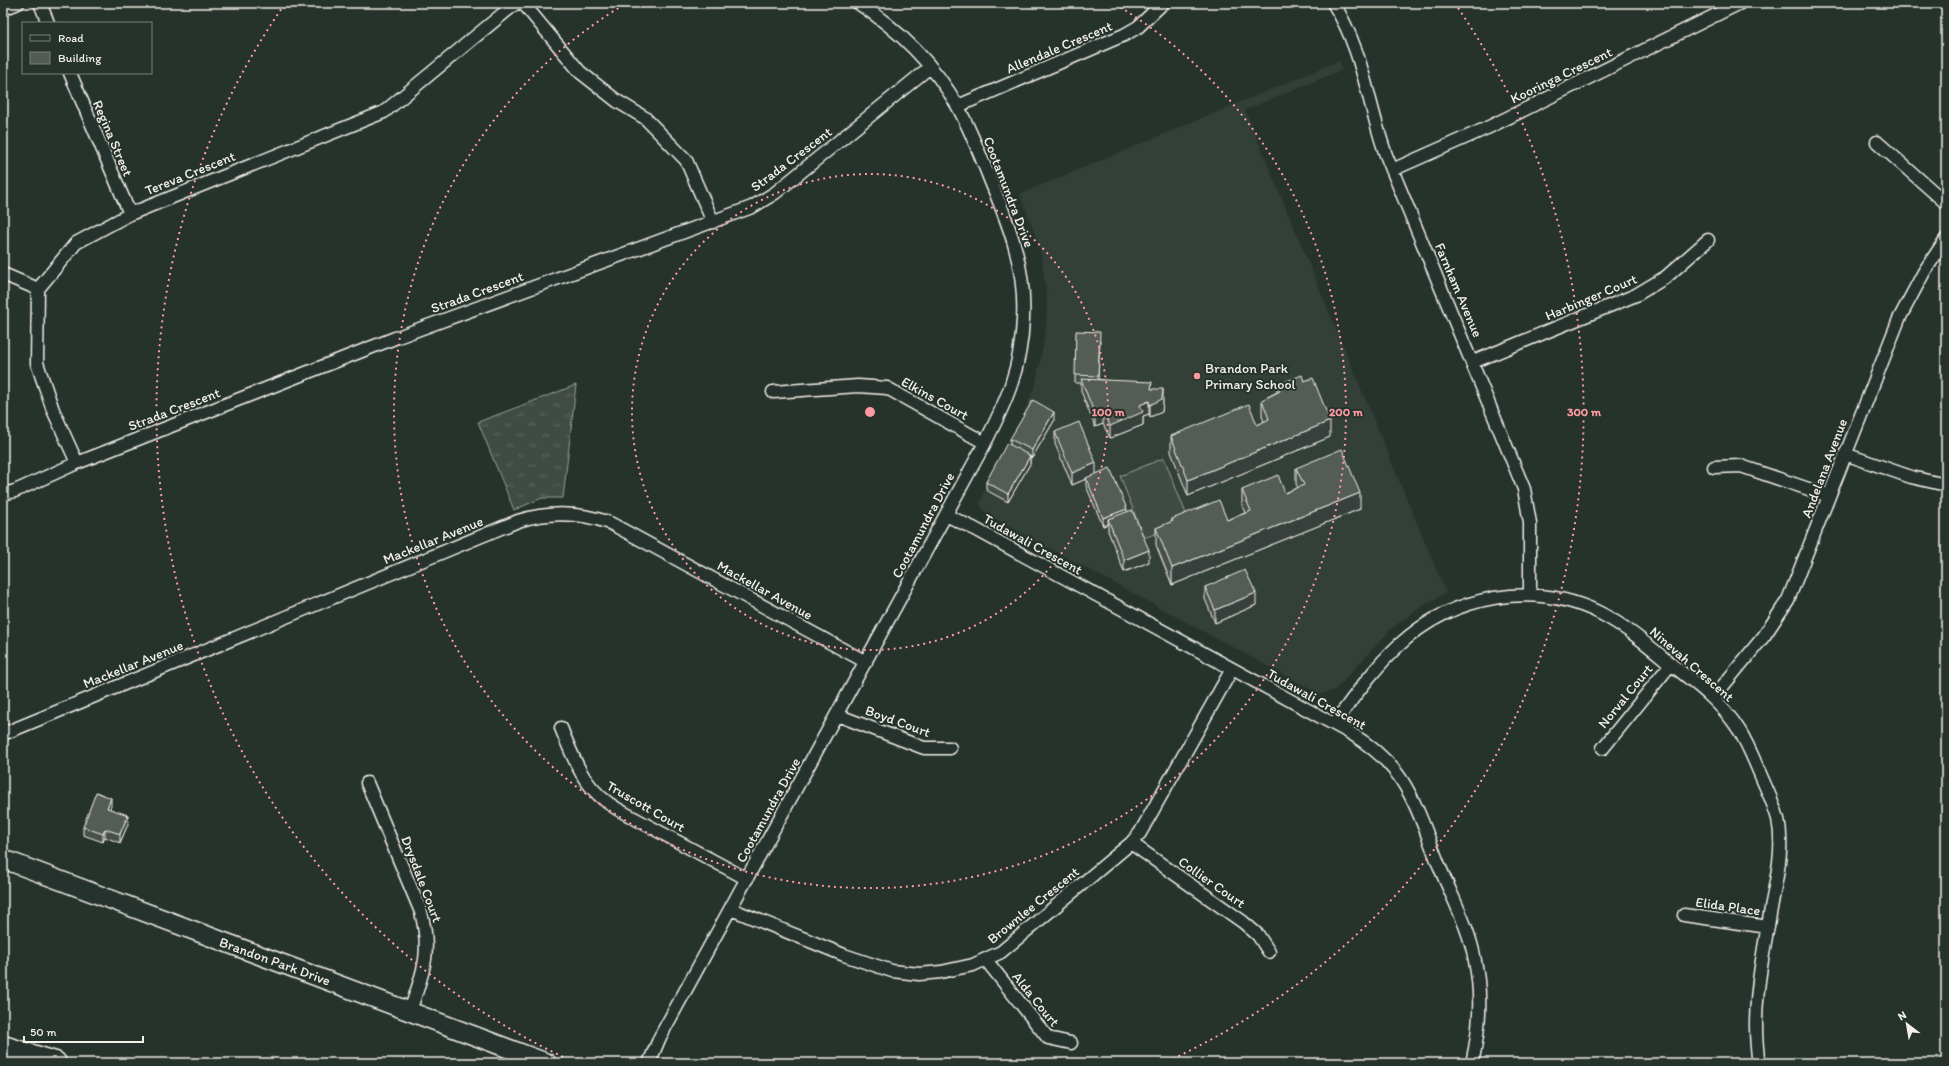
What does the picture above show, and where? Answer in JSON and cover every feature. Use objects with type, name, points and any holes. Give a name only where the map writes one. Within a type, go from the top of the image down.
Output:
[{"type":"highway","points":[[3,1047],[55,1063]]},
{"type":"street","points":[[3,9],[18,3]]},
{"type":"street","points":[[40,3],[48,22]]},
{"type":"street","name":"Tereva Crescent","points":[[38,289],[76,243],[130,214],[384,112],[516,3]]},
{"type":"street","points":[[523,3],[580,72],[617,101],[645,118],[686,160],[713,222]]},
{"type":"street","name":"Cootamundra Drive","points":[[649,1063],[660,1037],[985,443],[1010,393],[1019,356],[1024,319],[1017,251],[1008,221],[958,106],[930,67],[889,26],[858,3]]},
{"type":"street","name":"Allendale Crescent","points":[[958,106],[1124,35],[1138,27],[1163,3]]},
{"type":"street","name":"Farnham Avenue","points":[[1334,3],[1347,28],[1360,61],[1376,125],[1392,170],[1473,362],[1519,476],[1527,501],[1530,530],[1530,594]]},
{"type":"street","name":"Kooringa Crescent","points":[[1392,170],[1487,128],[1740,3]]},
{"type":"street","name":"Strada Crescent","points":[[3,494],[15,491],[77,463],[395,338],[752,207],[775,193],[930,67]]},
{"type":"street","name":"Regina Street","points":[[70,74],[130,214]]},
{"type":"street","points":[[1877,142],[1946,203]]},
{"type":"street","name":"Harbinger Court","points":[[1473,362],[1636,295],[1671,273],[1708,240]]},
{"type":"street","name":"Andelana Avenue","points":[[1713,698],[1764,636],[1788,600],[1899,319],[1920,279],[1946,240]]},
{"type":"street","points":[[3,274],[38,289],[37,363],[53,410],[77,463]]},
{"type":"street","name":"Elkins Court","points":[[773,392],[858,386],[887,388],[985,443]]},
{"type":"street","points":[[1845,454],[1911,477],[1946,485]]},
{"type":"street","points":[[1714,467],[1741,466],[1829,496]]},
{"type":"street","name":"Mackellar Avenue","points":[[3,734],[518,521],[551,514],[586,516],[610,523],[866,662]]},
{"type":"street","name":"Tudawali Crescent","points":[[946,515],[1026,556],[1334,724],[1374,749],[1396,772],[1404,784],[1468,934],[1479,982],[1479,1022],[1472,1063]]},
{"type":"street","name":"Ninevah Crescent","points":[[1334,724],[1390,653],[1405,639],[1427,623],[1451,611],[1470,604],[1509,595],[1530,594],[1575,604],[1598,612],[1630,631],[1713,698],[1732,719],[1745,740],[1777,816],[1781,838],[1781,856],[1768,927],[1755,1016],[1759,1063]]},
{"type":"street","name":"Norval Court","points":[[1603,748],[1671,664]]},
{"type":"street","name":"Brownlee Crescent","points":[[731,909],[844,955],[892,971],[919,974],[941,972],[986,960],[1009,946],[1131,843],[1145,826],[1232,669]]},
{"type":"street","name":"Boyd Court","points":[[837,715],[924,748],[950,748]]},
{"type":"street","name":"Truscott Court","points":[[561,728],[577,766],[588,784],[600,798],[626,814],[747,879]]},
{"type":"street","name":"Drysdale Court","points":[[367,783],[419,907],[425,925],[427,946],[426,959],[410,1011]]},
{"type":"street","name":"Collier Court","points":[[1131,843],[1244,922],[1258,935],[1270,952]]},
{"type":"street","name":"Brandon Park Drive","points":[[3,859],[547,1063]]},
{"type":"street","name":"Elida Place","points":[[1684,915],[1768,927]]},
{"type":"street","name":"Alda Court","points":[[986,960],[1048,1038],[1071,1043]]},
{"type":"shaded area","name":"Brandon Park Primary School","points":[[1339,61],[1342,70],[1245,110],[1446,593],[1421,607],[1392,628],[1334,691],[1319,694],[988,515],[983,510],[980,503],[984,491],[1014,437],[1036,383],[1046,329],[1047,298],[1042,259],[1037,240],[1020,194]]},
{"type":"green space","points":[[576,385],[563,498],[542,498],[514,510],[478,422]]},
{"type":"green space","points":[[1164,458],[1189,521],[1144,538],[1120,476]]},
{"type":"building","points":[[1076,331],[1100,332],[1098,376],[1075,375]]},
{"type":"building","points":[[1302,375],[1304,381],[1313,378],[1330,421],[1188,480],[1171,436],[1249,404],[1257,425],[1269,419],[1262,400],[1280,391],[1277,385]]},
{"type":"building","points":[[1081,379],[1152,382],[1151,389],[1163,389],[1162,399],[1150,405],[1149,401],[1140,405],[1143,412],[1110,426],[1103,411],[1095,415]]},
{"type":"building","points":[[1033,400],[1054,412],[1032,450],[1010,439]]},
{"type":"building","points":[[1079,422],[1096,463],[1072,473],[1055,432]]},
{"type":"building","points":[[1007,443],[1030,456],[1008,494],[986,482]]},
{"type":"building","points":[[1342,449],[1360,493],[1172,568],[1156,528],[1173,521],[1172,519],[1219,500],[1227,520],[1251,511],[1242,490],[1278,475],[1285,493],[1304,485],[1296,468]]},
{"type":"building","points":[[1110,468],[1127,509],[1103,518],[1086,478]]},
{"type":"building","points":[[1132,510],[1149,550],[1124,560],[1108,519]]},
{"type":"building","points":[[1245,570],[1256,593],[1215,610],[1205,587]]},
{"type":"building","points":[[96,792],[111,798],[107,808],[128,815],[120,834],[105,829],[103,834],[83,827]]},
{"type":"place","name":"Brandon Park Primary School","points":[[1197,376]]}]
